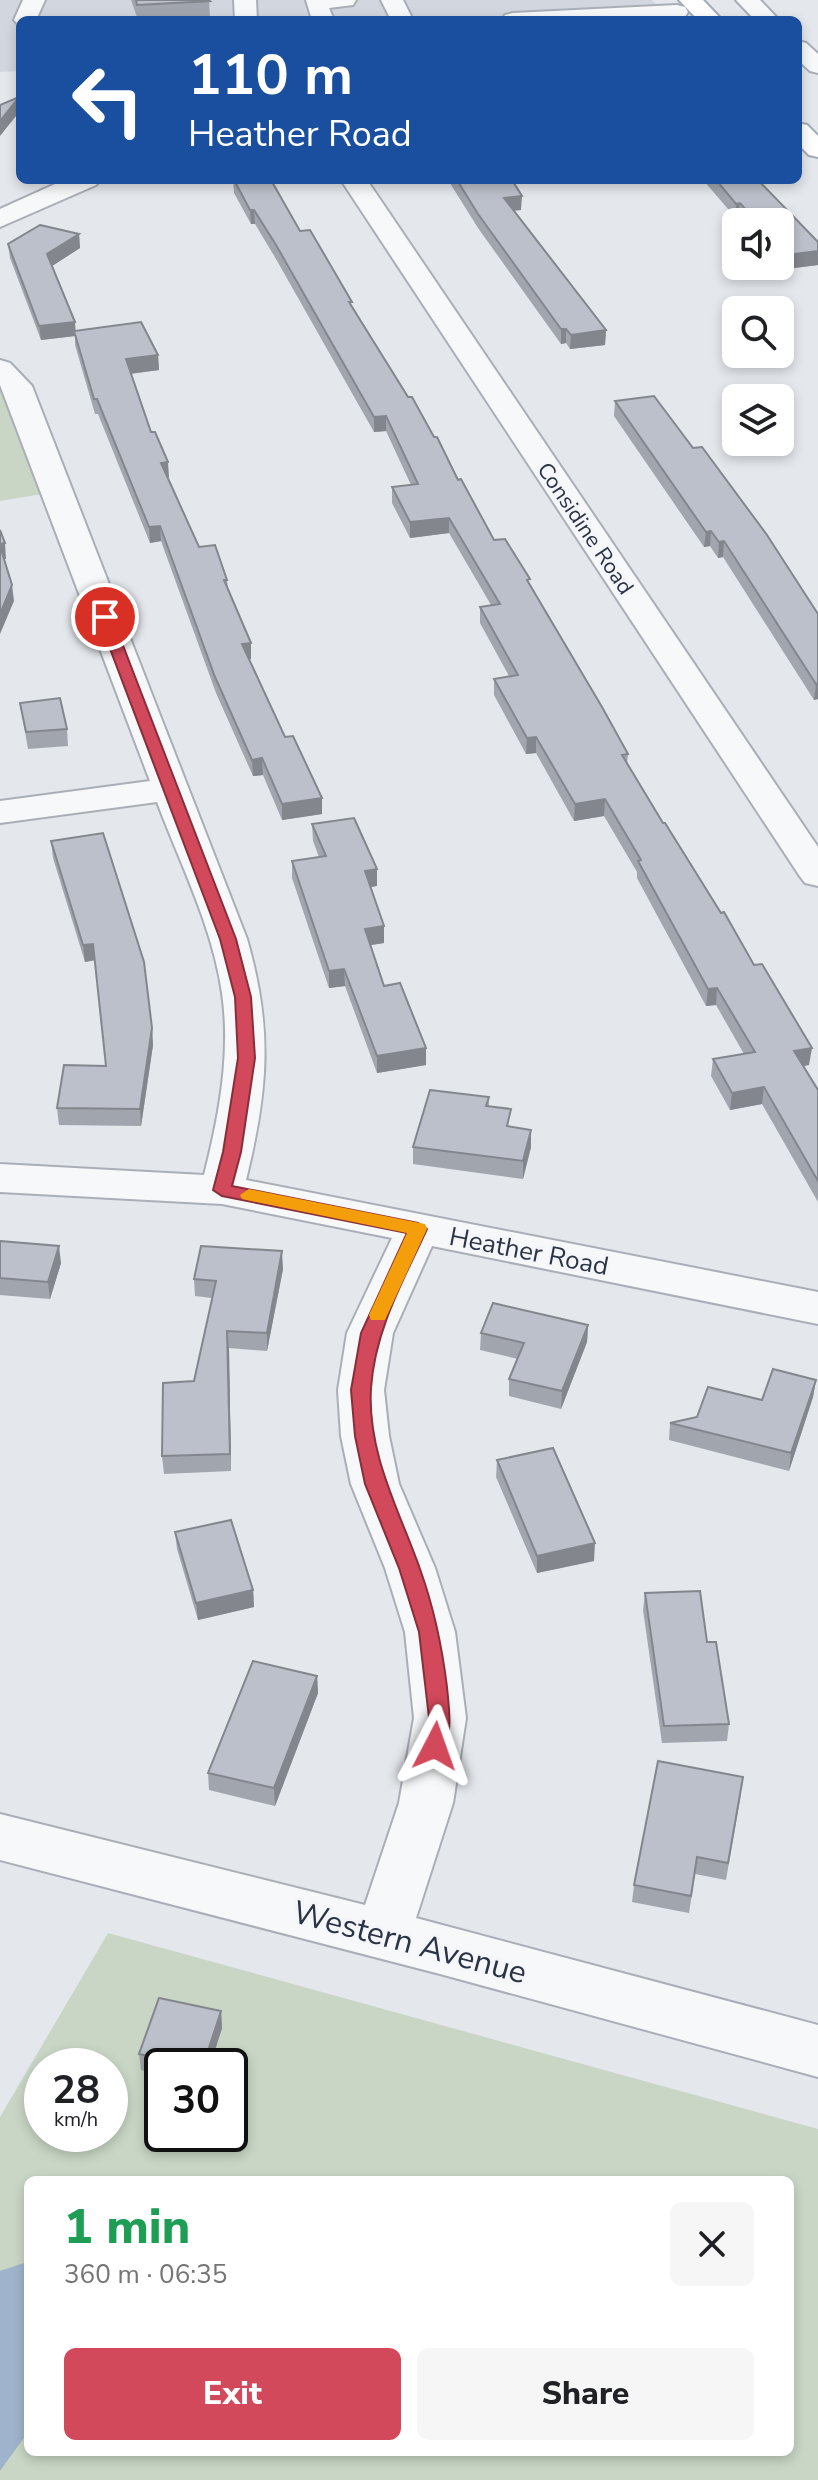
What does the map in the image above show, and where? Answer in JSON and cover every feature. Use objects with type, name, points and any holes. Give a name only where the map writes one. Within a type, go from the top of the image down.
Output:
[{"type":"main road","points":[[679,8],[700,16]]},
{"type":"main road","points":[[802,110],[818,126]]},
{"type":"main road","points":[[802,134],[818,150]]},
{"type":"street","points":[[321,16],[316,2],[345,0]]},
{"type":"street","points":[[747,0],[764,16]]},
{"type":"street","points":[[535,16],[580,8],[679,8]]},
{"type":"street","points":[[802,52],[818,66]]},
{"type":"street","points":[[0,219],[77,184]]},
{"type":"street","name":"Considine Road","points":[[357,184],[818,875]]},
{"type":"street","points":[[0,369],[17,386],[228,939],[243,997],[246,1058],[232,1152],[222,1190]]},
{"type":"street","points":[[0,812],[171,789]]},
{"type":"street","name":"Heather Road","points":[[0,1178],[222,1190],[818,1308]]},
{"type":"street","points":[[383,1934],[426,1803],[440,1718],[430,1632],[410,1568],[375,1484],[365,1436],[361,1390],[370,1333],[418,1229]]},
{"type":"street","name":"Western Avenue","points":[[0,1837],[383,1934],[818,2051]]},
{"type":"shaded area","points":[[0,0],[652,0],[668,16],[16,16],[16,71],[0,72]]},
{"type":"green space","points":[[0,383],[42,494],[0,501]]},
{"type":"green space","points":[[108,1933],[818,2129],[818,2480],[0,2480],[0,2117],[24,2076],[24,2152],[128,2152],[128,2048],[40,2048]]},
{"type":"water","points":[[24,2263],[24,2438],[0,2471],[0,2271]]},
{"type":"building","points":[[136,0],[209,0],[210,1],[137,5]]},
{"type":"building","points":[[16,98],[0,121],[0,105]]},
{"type":"building","points":[[236,184],[273,184],[300,231],[310,230],[352,302],[349,302],[408,397],[412,397],[434,437],[437,437],[458,480],[461,479],[494,540],[505,539],[530,579],[527,580],[628,754],[622,755],[663,823],[721,913],[724,912],[754,965],[762,964],[812,1048],[794,1051],[818,1090],[818,1181],[764,1087],[732,1093],[713,1059],[755,1052],[717,988],[708,989],[638,861],[641,860],[605,799],[575,804],[536,737],[527,738],[494,679],[518,675],[480,607],[500,604],[449,518],[410,522],[392,487],[418,484],[386,416],[374,417],[276,245],[254,210],[250,210]]},
{"type":"building","points":[[459,184],[514,184],[522,196],[504,198],[606,330],[571,335],[566,329],[561,329]]},
{"type":"building","points":[[719,184],[762,184],[785,208],[744,208],[740,203],[736,204]]},
{"type":"building","points":[[794,217],[818,242],[818,251],[794,254]]},
{"type":"building","points":[[40,225],[79,234],[47,254],[75,322],[39,326],[8,244]]},
{"type":"building","points":[[141,322],[158,355],[126,359],[151,432],[155,432],[168,462],[161,463],[199,547],[215,545],[227,580],[224,580],[251,643],[242,644],[285,737],[293,736],[322,798],[282,804],[262,758],[252,760],[215,677],[160,526],[149,527],[97,399],[94,399],[74,331]]},
{"type":"building","points":[[654,396],[693,448],[702,447],[767,535],[818,614],[818,683],[724,541],[719,542],[711,531],[706,532],[615,401]]},
{"type":"building","points":[[0,546],[12,585],[0,614]]},
{"type":"building","points":[[60,698],[67,729],[26,732],[20,703]]},
{"type":"building","points":[[354,818],[377,869],[365,871],[384,926],[365,929],[384,986],[400,983],[426,1048],[377,1056],[344,969],[329,971],[292,861],[326,856],[312,824]]},
{"type":"building","points":[[103,833],[144,962],[152,1028],[140,1109],[57,1108],[64,1065],[106,1066],[93,944],[83,945],[51,841]]},
{"type":"building","points":[[430,1090],[489,1097],[486,1106],[511,1109],[507,1126],[531,1130],[523,1161],[413,1147]]},
{"type":"building","points":[[0,1241],[59,1246],[48,1282],[0,1278]]},
{"type":"building","points":[[201,1246],[282,1251],[267,1333],[227,1331],[230,1454],[162,1456],[163,1383],[194,1381],[216,1281],[194,1279]]},
{"type":"building","points":[[493,1303],[588,1325],[562,1391],[509,1379],[524,1343],[481,1333]]},
{"type":"building","points":[[773,1369],[816,1380],[791,1453],[670,1423],[697,1417],[708,1387],[762,1400]]},
{"type":"building","points":[[553,1448],[595,1543],[537,1556],[497,1460]]},
{"type":"building","points":[[231,1520],[253,1590],[196,1603],[175,1532]]},
{"type":"building","points":[[700,1591],[707,1642],[716,1642],[729,1724],[664,1726],[645,1593]]},
{"type":"building","points":[[253,1661],[317,1676],[274,1788],[208,1773]]},
{"type":"building","points":[[658,1761],[743,1777],[728,1863],[697,1857],[691,1896],[634,1885]]},
{"type":"building","points":[[159,1998],[221,2011],[209,2048],[144,2048],[144,2055],[139,2054]]},
{"type":"slow traffic","points":[[249,1195],[418,1229],[378,1315]]},
{"type":"route","points":[[105,617],[228,939],[243,997],[246,1058],[232,1152],[222,1190],[418,1229],[370,1333],[361,1390],[365,1436],[375,1484],[410,1568],[430,1632],[440,1718],[435,1746]]}]
